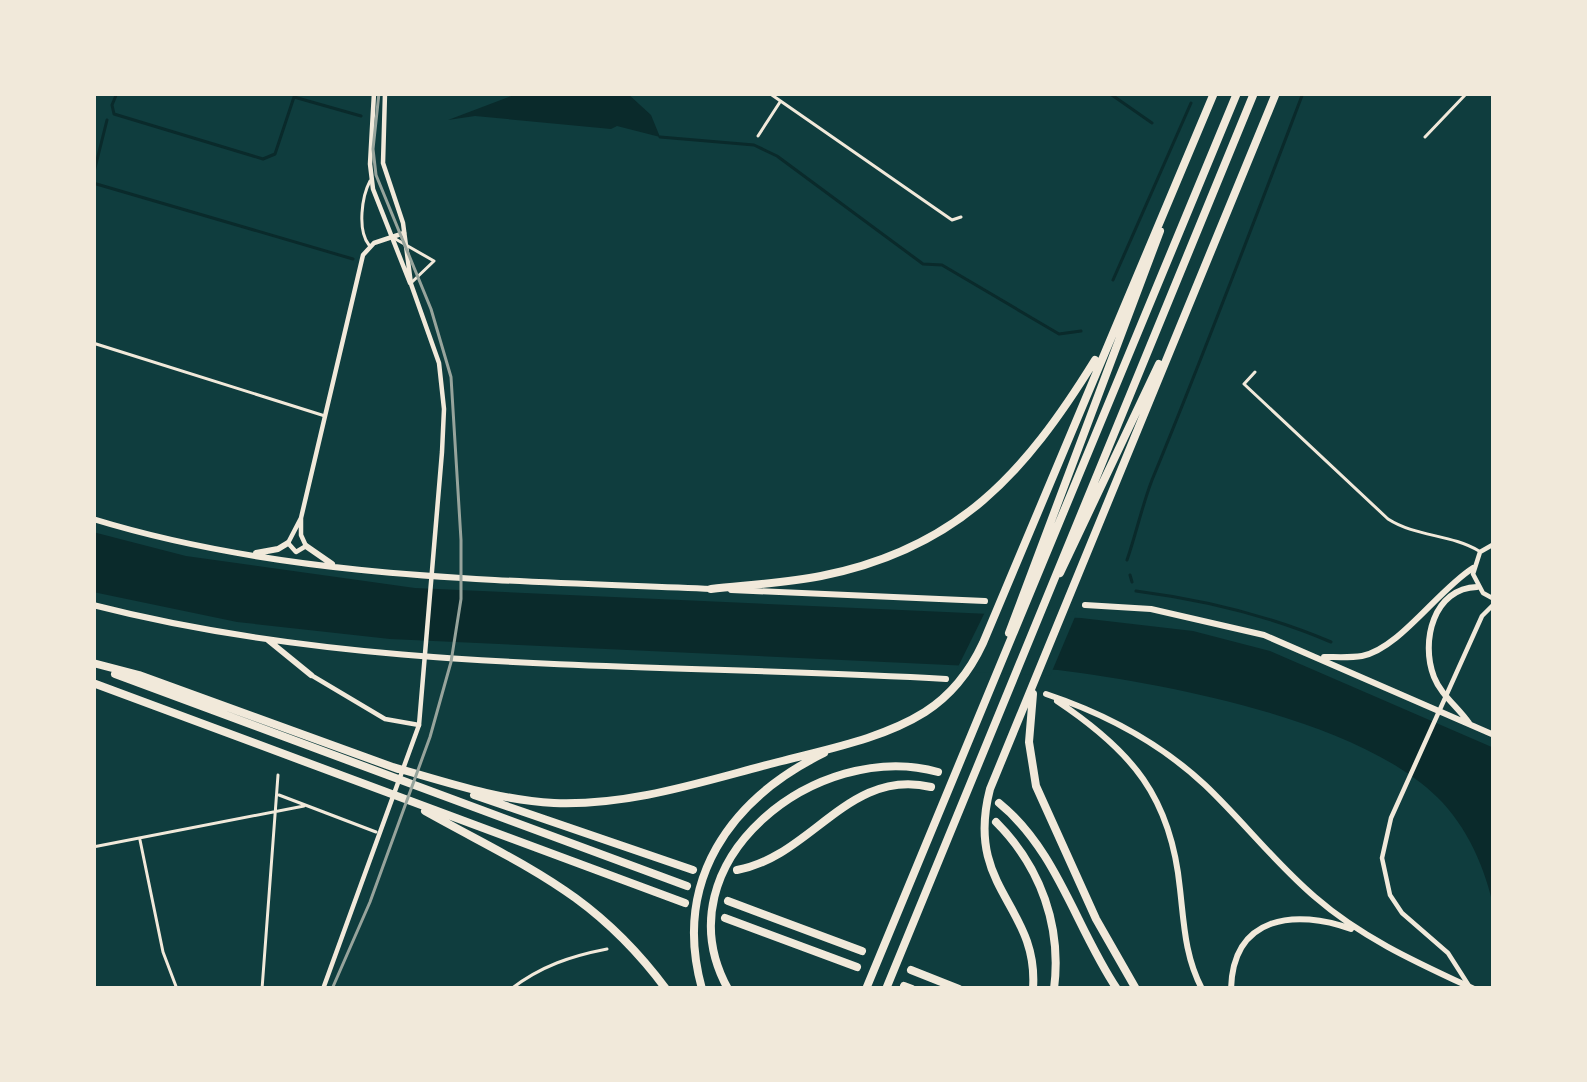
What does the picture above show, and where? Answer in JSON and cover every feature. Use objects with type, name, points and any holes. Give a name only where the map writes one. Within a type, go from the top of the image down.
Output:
[{"type":"highway","points":[[393,767],[519,800],[628,800],[839,746],[911,720],[941,700],[961,680],[983,643],[1214,93]]},
{"type":"highway","points":[[1040,557],[1237,93]]},
{"type":"highway","points":[[1065,558],[1254,93]]},
{"type":"highway","points":[[1034,989],[1028,940],[993,878],[982,835],[990,789],[1276,93]]},
{"type":"highway","points":[[866,989],[999,666],[1167,207]]},
{"type":"highway","points":[[886,989],[1050,589],[1181,320]]},
{"type":"highway","points":[[711,589],[826,575],[867,565],[940,531],[1020,467],[1042,442],[1108,339]]},
{"type":"highway","points":[[93,519],[252,554],[443,577],[985,601]]},
{"type":"highway","points":[[252,554],[278,550],[288,543]]},
{"type":"highway","points":[[306,546],[333,565]]},
{"type":"highway","points":[[1320,656],[1357,657],[1377,651],[1399,636],[1445,586],[1473,568]]},
{"type":"highway","points":[[1469,724],[1437,684],[1430,632],[1448,597],[1466,587],[1480,590]]},
{"type":"highway","points":[[93,605],[266,638],[491,659],[946,679]]},
{"type":"highway","points":[[1085,605],[1186,615],[1240,628],[1320,656],[1494,734]]},
{"type":"highway","points":[[266,638],[311,676]]},
{"type":"highway","points":[[1041,663],[1029,727],[1030,765],[1087,900],[1136,989]]},
{"type":"highway","points":[[93,664],[139,675],[693,870]]},
{"type":"highway","points":[[93,664],[687,886]]},
{"type":"highway","points":[[93,683],[685,903]]},
{"type":"highway","points":[[1202,989],[1185,940],[1173,843],[1149,785],[1112,741],[1046,694],[1130,729],[1180,763],[1295,879],[1363,933]]},
{"type":"highway","points":[[702,989],[694,943],[697,898],[723,837],[735,818],[770,784],[839,746]]},
{"type":"highway","points":[[728,989],[714,959],[712,914],[725,871],[746,836],[783,802],[827,777],[879,766],[938,772]]},
{"type":"highway","points":[[736,870],[778,857],[866,792],[904,784],[931,787]]},
{"type":"highway","points":[[403,798],[573,894],[622,936],[666,989]]},
{"type":"highway","points":[[999,803],[1044,854],[1117,989]]},
{"type":"highway","points":[[996,823],[1024,856],[1046,899],[1056,946],[1054,989]]},
{"type":"highway","points":[[728,902],[862,951]]},
{"type":"highway","points":[[1231,989],[1240,953],[1270,924],[1312,916],[1363,933],[1473,989]]},
{"type":"highway","points":[[725,918],[857,967]]},
{"type":"highway","points":[[911,970],[958,989]]},
{"type":"street","points":[[374,93],[372,179],[406,281],[411,284]]},
{"type":"street","points":[[323,989],[418,724],[434,549],[443,398],[434,344],[411,284],[404,233],[381,151],[385,93]]},
{"type":"street","points":[[769,93],[951,223],[961,217]]},
{"type":"street","points":[[1425,137],[1467,93]]},
{"type":"street","points":[[758,136],[781,101]]},
{"type":"street","points":[[370,246],[362,232],[366,188],[372,179]]},
{"type":"street","points":[[302,518],[288,543],[296,552],[306,546],[302,518],[362,262],[370,246],[404,233]]},
{"type":"street","points":[[390,237],[434,261],[411,284]]},
{"type":"street","points":[[93,343],[326,416]]},
{"type":"street","points":[[1255,372],[1244,384],[1388,520],[1468,544],[1480,552]]},
{"type":"street","points":[[1482,616],[1473,568],[1480,552],[1494,544]]},
{"type":"street","points":[[1473,989],[1448,953],[1402,914],[1390,895],[1382,857],[1395,811],[1482,616],[1494,602],[1480,590]]},
{"type":"street","points":[[311,676],[385,719],[418,724]]},
{"type":"street","points":[[262,989],[278,775]]},
{"type":"street","points":[[278,794],[380,834]]},
{"type":"street","points":[[93,847],[304,806]]},
{"type":"street","points":[[139,837],[160,939],[177,989]]},
{"type":"street","points":[[511,989],[542,968],[608,949]]},
{"type":"water","points":[[519,93],[627,93],[651,115],[660,137],[617,126],[475,116],[448,120]]},
{"type":"water","points":[[93,532],[186,556],[415,588],[1081,618],[1193,631],[1270,651],[1494,748],[1494,910],[1474,849],[1437,797],[1359,746],[1258,710],[1152,685],[1058,670],[390,639],[237,622],[93,592]]},
{"type":"pier","points":[[987,608],[1077,612],[1050,676],[956,671]]},
{"type":"waterway","points":[[117,93],[114,114],[263,159],[275,154],[294,97],[361,116]]},
{"type":"waterway","points":[[1109,93],[1152,123]]},
{"type":"waterway","points":[[1127,560],[1152,480],[1303,93]]},
{"type":"waterway","points":[[1113,280],[1191,103]]},
{"type":"waterway","points":[[93,176],[107,120]]},
{"type":"waterway","points":[[660,137],[754,145],[777,156],[923,264],[942,265],[1059,334],[1081,331]]},
{"type":"waterway","points":[[93,183],[353,259]]},
{"type":"waterway","points":[[1130,575],[1132,582]]},
{"type":"waterway","points":[[1136,591],[1236,610],[1331,642]]},
{"type":"tram line","points":[[332,989],[370,902],[430,737],[451,662],[461,599],[451,377],[431,309],[376,175],[373,149],[379,93]]}]
